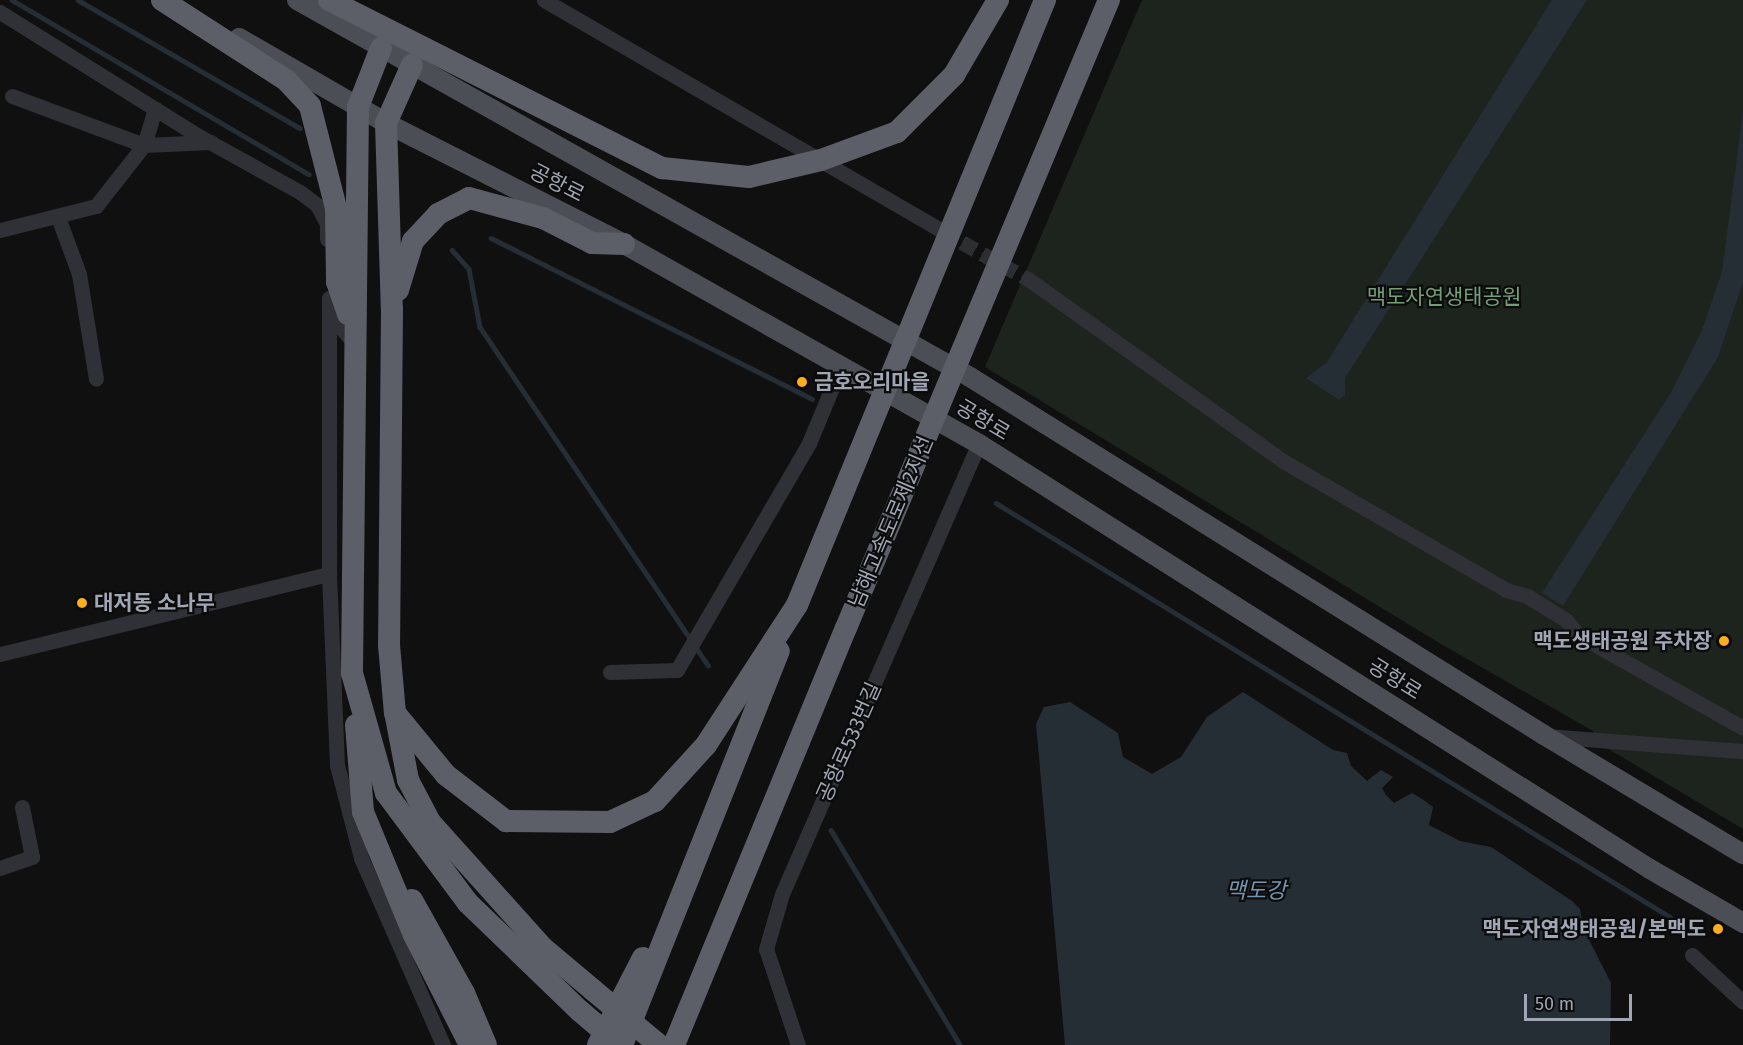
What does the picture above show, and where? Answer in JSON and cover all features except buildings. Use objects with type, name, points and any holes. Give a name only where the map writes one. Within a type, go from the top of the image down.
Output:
[{"type":"highway","points":[[162,0],[286,80],[310,106],[336,208],[337,282],[354,338]]},
{"type":"highway","points":[[329,0],[662,168],[749,177],[821,160],[897,132],[954,75],[998,0]]},
{"type":"highway","points":[[352,673],[386,793],[468,903],[580,1011],[621,1045],[797,605],[1046,0]]},
{"type":"highway","name":"남해고속도로제2지선","points":[[674,1045],[1109,0]]},
{"type":"highway","points":[[381,48],[358,107],[352,673],[363,812],[414,935],[470,1045]]},
{"type":"highway","points":[[412,64],[386,123],[392,309],[389,645],[395,713],[408,780],[430,822],[543,948],[659,1045]]},
{"type":"highway","points":[[392,309],[413,241],[438,213],[469,198],[543,218],[592,243],[624,244]]},
{"type":"highway","points":[[395,713],[446,776],[506,821],[610,822],[655,801],[706,745],[797,605]]},
{"type":"highway","points":[[363,812],[464,993],[486,1045]]},
{"type":"highway","points":[[598,1045],[706,834]]},
{"type":"main road","name":"공항로","points":[[175,0],[386,123],[624,244],[979,444],[1650,869],[1743,923]]},
{"type":"main road","name":"공항로","points":[[297,0],[970,377],[1544,735],[1743,854]]},
{"type":"street","points":[[544,0],[942,231]]},
{"type":"street","points":[[0,12],[155,109],[317,204],[327,224],[329,574],[337,765],[348,817],[442,1045]]},
{"type":"street","points":[[12,96],[144,145],[211,142]]},
{"type":"street","points":[[0,230],[96,206],[144,145],[155,109]]},
{"type":"street","points":[[58,217],[78,274],[96,380]]},
{"type":"street","points":[[1028,279],[1283,461],[1506,590],[1527,596],[1566,620],[1578,635],[1743,728]]},
{"type":"street","points":[[329,298],[338,324],[354,338]]},
{"type":"street","points":[[610,672],[677,670],[809,443],[841,366]]},
{"type":"street","name":"공항로533번길","points":[[798,1045],[766,949],[782,894],[979,444]]},
{"type":"street","points":[[0,654],[329,574]]},
{"type":"street","points":[[1544,735],[1743,751]]},
{"type":"street","points":[[0,868],[32,857],[22,807]]},
{"type":"street","points":[[1692,955],[1743,1002]]},
{"type":"green space","name":"맥도자연생태공원","points":[[1142,0],[1743,0],[1743,829],[1600,744],[1593,731],[1441,644],[985,367]]},
{"type":"water","points":[[1552,0],[1587,0],[1345,378],[1345,395],[1339,400],[1306,378],[1327,362]]},
{"type":"water","points":[[1743,111],[1743,282],[1718,357],[1563,606],[1542,593],[1672,391],[1702,330],[1722,272]]},
{"type":"water","name":"맥도강","points":[[1243,692],[1333,750],[1347,753],[1351,766],[1367,781],[1381,770],[1393,777],[1382,788],[1394,803],[1412,793],[1433,807],[1429,825],[1460,841],[1491,847],[1572,901],[1580,909],[1583,928],[1611,983],[1610,1045],[1065,1045],[1036,724],[1044,707],[1070,702],[1118,733],[1123,757],[1152,774],[1181,757],[1207,717]]},
{"type":"waterway","points":[[12,0],[309,174]]},
{"type":"waterway","points":[[78,0],[300,128]]},
{"type":"waterway","points":[[491,238],[812,399]]},
{"type":"waterway","points":[[452,250],[469,269],[480,327],[708,665]]},
{"type":"waterway","points":[[996,503],[1670,917]]},
{"type":"waterway","points":[[831,830],[960,1045]]},
{"type":"tunnel","points":[[942,231],[1028,279]]},
{"type":"place","name":"금호오리마을","points":[[802,382]]},
{"type":"place","name":"대저동 소나무","points":[[82,603]]},
{"type":"place","name":"맥도생태공원 주차장","points":[[1724,641]]},
{"type":"place","name":"맥도자연생태공원/본맥도","points":[[1718,929]]}]
